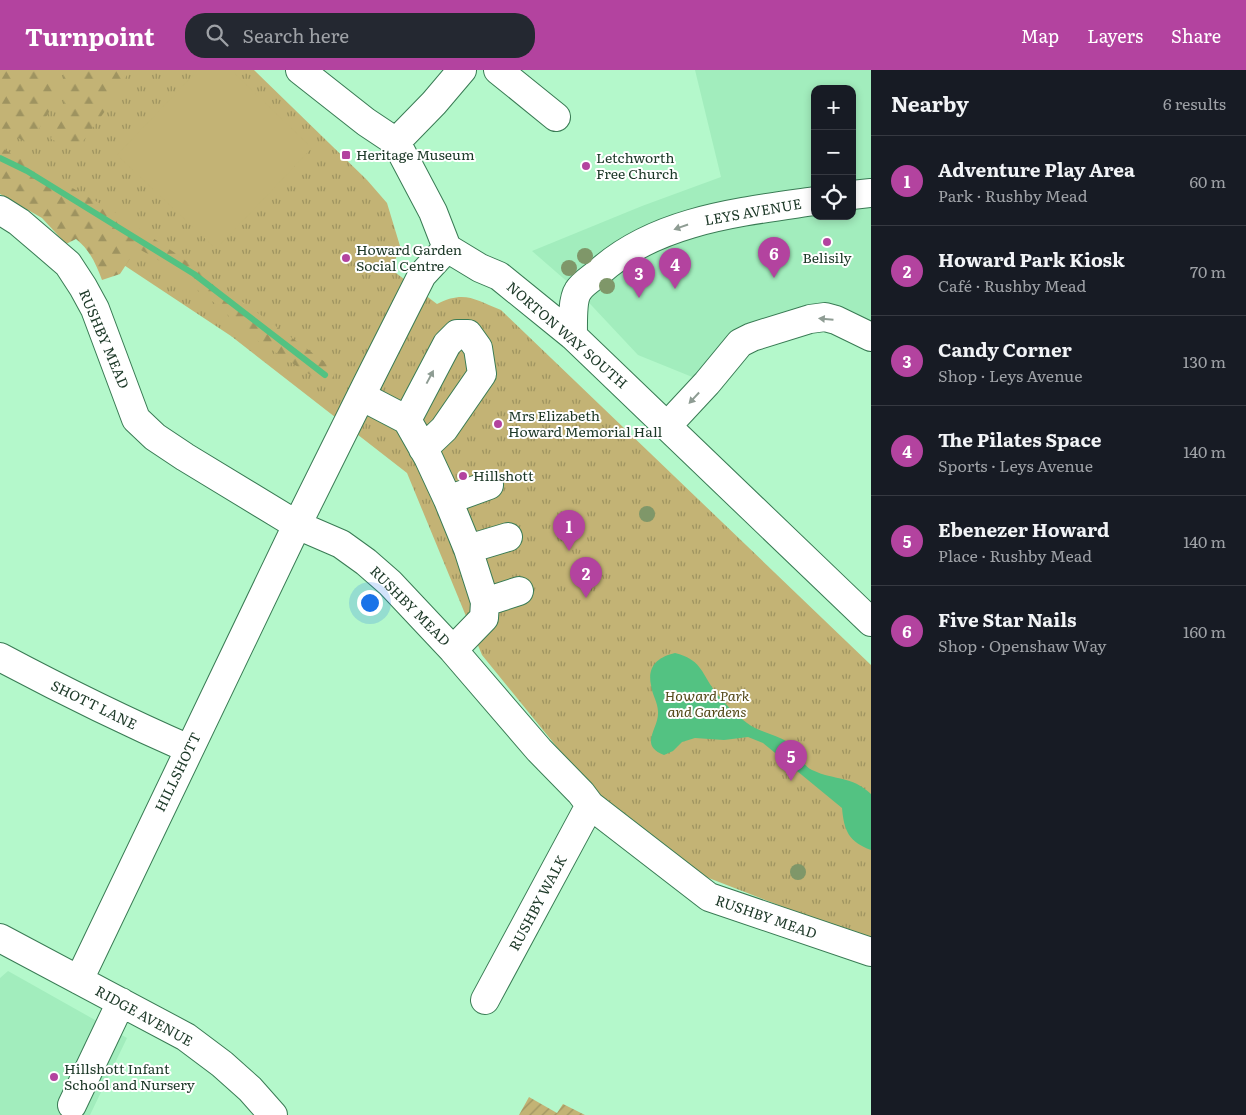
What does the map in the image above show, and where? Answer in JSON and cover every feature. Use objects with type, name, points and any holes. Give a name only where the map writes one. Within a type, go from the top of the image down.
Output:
[{"type":"street","points":[[300,70],[366,122],[396,142],[433,212],[447,248]]},
{"type":"street","points":[[396,142],[434,103],[462,70]]},
{"type":"street","points":[[498,70],[556,117]]},
{"type":"street","points":[[856,195],[871,193]]},
{"type":"street","name":"LEYS AVENUE","points":[[573,336],[575,303],[578,291],[610,261],[638,245],[698,221],[742,211],[811,202]]},
{"type":"street","name":"RUSHBY MEAD","points":[[0,210],[19,222],[68,264],[95,309],[136,419],[155,437],[185,458],[297,525],[341,544],[366,562],[454,650],[539,750],[581,792],[590,805],[709,897],[871,952]]},
{"type":"street","name":"NORTON WAY SOUTH","points":[[447,248],[480,268],[500,276],[573,336],[701,461],[871,622]]},
{"type":"street","name":"HILLSHOTT","points":[[79,980],[297,525],[361,396],[422,275],[447,248]]},
{"type":"street","points":[[667,426],[740,344],[752,337],[810,319],[825,317],[836,320],[871,337]]},
{"type":"street","points":[[407,420],[447,344],[457,334],[468,334],[478,348],[482,374],[444,429],[423,449]]},
{"type":"street","points":[[361,396],[407,420],[448,500],[468,549],[484,610]]},
{"type":"street","points":[[448,500],[488,485]]},
{"type":"street","points":[[468,549],[508,537]]},
{"type":"street","points":[[454,650],[484,610],[519,591]]},
{"type":"street","name":"SHOTT LANE","points":[[0,657],[93,705],[189,749]]},
{"type":"street","name":"RUSHBY WALK","points":[[485,1000],[590,805]]},
{"type":"street","name":"RIDGE AVENUE","points":[[0,938],[186,1037],[222,1064],[250,1089],[273,1115]]},
{"type":"street","points":[[72,1105],[121,1002]]},
{"type":"shaded area","points":[[695,70],[871,70],[871,337],[836,320],[752,337],[707,383],[638,355],[578,291],[532,251],[642,206],[721,177]]},
{"type":"shaded area","points":[[675,653],[690,659],[699,667],[709,683],[738,716],[752,726],[788,742],[812,770],[850,781],[871,794],[871,850],[857,843],[849,835],[844,823],[842,808],[763,743],[748,737],[724,740],[695,738],[682,742],[673,751],[664,755],[656,751],[651,741],[658,712],[650,678],[655,663]]},
{"type":"shaded area","name":"Hillshott Infant School and Nursery","points":[[8,971],[127,1038],[90,1115],[0,1115],[0,978]]},
{"type":"green space","name":"Howard Park and Gardens","points":[[0,70],[254,70],[367,180],[387,203],[400,246],[392,270],[437,304],[463,297],[477,300],[501,310],[871,665],[871,941],[701,875],[604,805],[482,655],[407,473],[231,336],[0,183]]},
{"type":"green space","points":[[0,70],[55,70],[58,97],[40,127],[33,146],[0,128]]},
{"type":"green space","points":[[63,70],[130,70],[108,107],[76,151],[51,139],[53,127],[64,106]]},
{"type":"green space","points":[[198,70],[231,70],[312,148],[216,249],[117,155]]},
{"type":"green space","points":[[0,147],[113,211],[178,255],[336,370],[329,387],[244,332],[221,308],[157,259],[137,248],[120,274],[102,280],[92,258],[76,239],[66,244],[42,218],[0,194]]},
{"type":"green space","points":[[529,1097],[557,1113],[563,1104],[585,1115],[519,1115]]},
{"type":"waterway","points":[[0,158],[27,171],[194,274],[325,375]]},
{"type":"place","name":"Heritage Museum","points":[[346,155]]},
{"type":"place","name":"Letchworth Free Church","points":[[586,166]]},
{"type":"place","name":"Belisily","points":[[827,242]]},
{"type":"place","name":"Howard Garden Social Centre","points":[[346,258]]},
{"type":"place","name":"Five Star Nails","points":[[774,278]]},
{"type":"place","name":"The Pilates Space","points":[[675,289]]},
{"type":"place","name":"Candy Corner","points":[[639,298]]},
{"type":"place","name":"Mrs Elizabeth Howard Memorial Hall","points":[[498,424]]},
{"type":"place","name":"Hillshott","points":[[463,476]]},
{"type":"place","name":"Adventure Play Area","points":[[569,551]]},
{"type":"place","name":"Howard Park Kiosk","points":[[586,598]]},
{"type":"place","name":"Ebenezer Howard","points":[[791,781]]},
{"type":"place","name":"Hillshott Infant School and Nursery","points":[[54,1077]]}]
